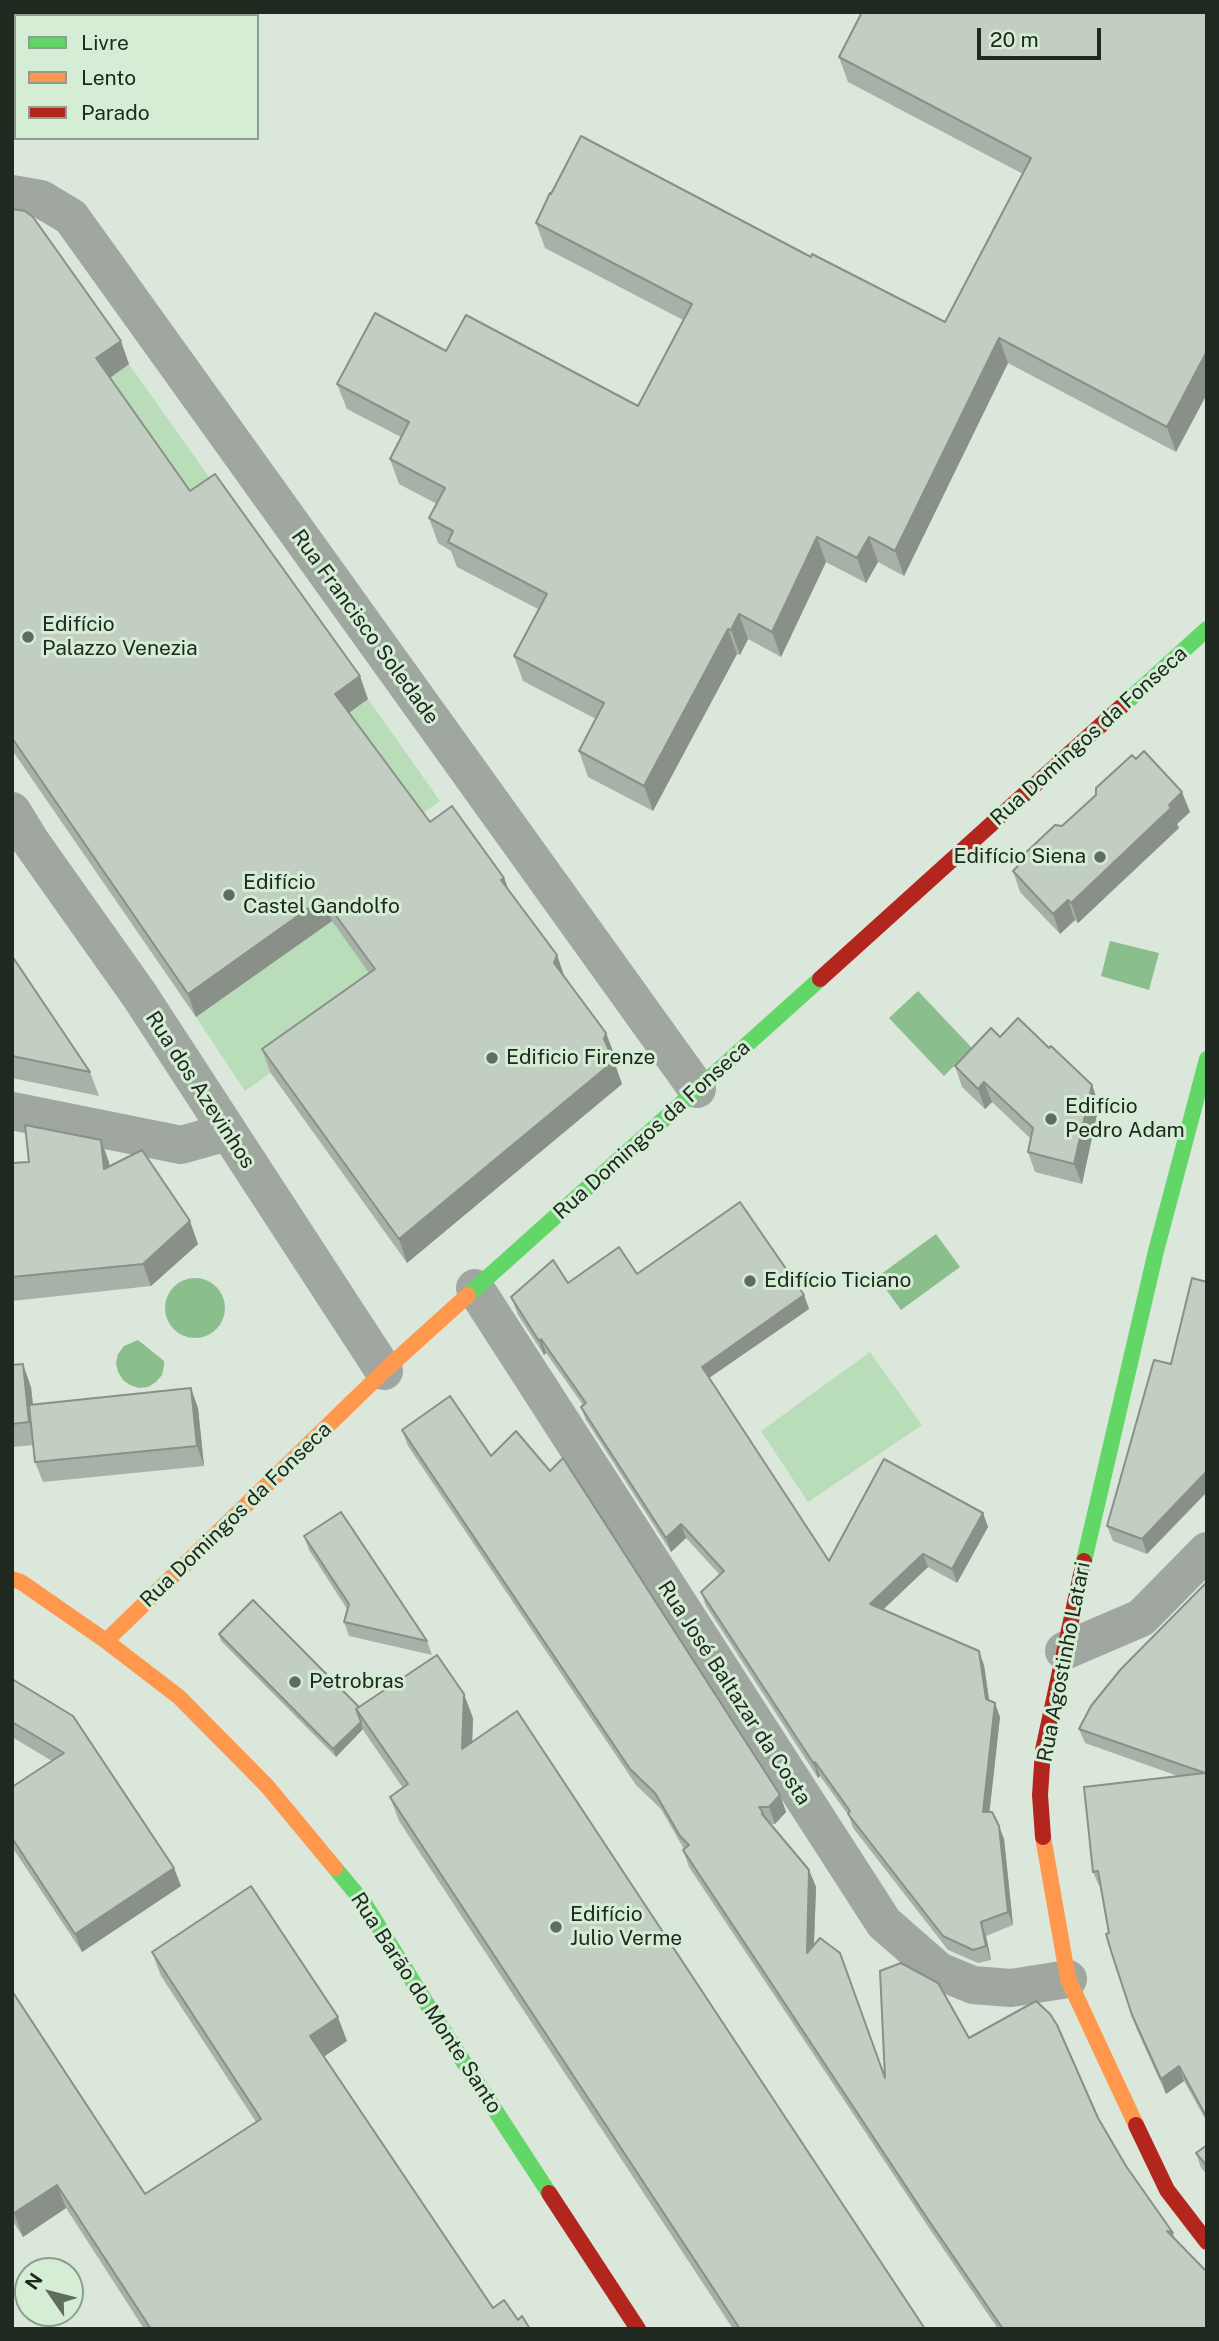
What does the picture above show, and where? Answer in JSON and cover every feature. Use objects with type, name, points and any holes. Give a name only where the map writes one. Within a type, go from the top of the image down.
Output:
[{"type":"street","name":"Rua Francisco Soledade","points":[[12,194],[41,199],[71,217],[697,1089]]},
{"type":"street","name":"Rua Domingos da Fonseca","points":[[107,1641],[384,1371],[1207,628]]},
{"type":"street","name":"Rua dos Azevinhos","points":[[12,811],[140,996],[384,1371]]},
{"type":"street","name":"Rua Agostinho Latari","points":[[1207,1059],[1156,1251],[1064,1651],[1043,1750],[1040,1795],[1043,1838],[1068,1979],[1167,2190],[1207,2242]]},
{"type":"street","points":[[12,1111],[181,1145],[227,1132]]},
{"type":"street","name":"Rua José Baltazar da Costa","points":[[475,1288],[884,1923],[939,1971],[972,1985],[1011,1988],[1068,1979]]},
{"type":"street","points":[[1064,1651],[1141,1618],[1207,1552]]},
{"type":"street","name":"Rua Barão do Monte Santo","points":[[12,1579],[21,1582],[107,1641],[179,1698],[267,1786],[364,1903],[457,2052],[638,2329]]},
{"type":"shaded area","points":[[129,364],[223,497],[199,514],[104,382]]},
{"type":"shaded area","points":[[368,699],[440,801],[417,817],[343,717]]},
{"type":"shaded area","points":[[332,921],[384,992],[245,1091],[196,1017]]},
{"type":"shaded area","points":[[1110,941],[1159,953],[1149,990],[1101,976]]},
{"type":"shaded area","points":[[918,991],[972,1048],[944,1076],[889,1018]]},
{"type":"shaded area","points":[[936,1234],[960,1267],[901,1310],[877,1277]]},
{"type":"shaded area","points":[[189,1278],[201,1278],[220,1291],[225,1308],[223,1320],[212,1333],[201,1338],[189,1338],[170,1325],[165,1314],[165,1302],[178,1283]]},
{"type":"shaded area","points":[[138,1340],[164,1361],[162,1375],[148,1387],[139,1388],[123,1380],[116,1363],[124,1346]]},
{"type":"shaded area","points":[[870,1352],[922,1425],[808,1502],[761,1431]]},
{"type":"building","points":[[71,12],[158,14],[72,14]]},
{"type":"building","points":[[862,12],[1207,12],[1207,351],[1167,427],[999,338],[895,551],[869,537],[857,558],[817,537],[772,632],[739,614],[731,630],[728,629],[644,786],[579,751],[604,703],[514,656],[547,594],[448,542],[453,531],[429,518],[445,488],[390,459],[409,422],[337,384],[375,313],[446,351],[466,315],[638,406],[692,304],[536,223],[581,136],[811,257],[812,254],[945,322],[1031,158],[839,57]]},
{"type":"building","points":[[12,209],[25,211],[33,217],[121,341],[96,358],[190,491],[215,474],[360,676],[335,694],[430,822],[452,806],[504,878],[501,880],[557,955],[554,963],[606,1033],[604,1039],[614,1061],[399,1239],[262,1049],[375,969],[323,898],[188,994],[12,738]]},
{"type":"building","name":"Edifício Siena","points":[[1144,751],[1182,792],[1169,805],[1171,808],[1071,903],[1068,900],[1053,914],[1013,871],[1021,863],[1018,860],[1055,825],[1062,826],[1096,795],[1096,788],[1132,755],[1136,759]]},
{"type":"building","points":[[12,956],[90,1072],[12,1056]]},
{"type":"building","name":"Edifício Pedro Adam","points":[[1018,1018],[1092,1085],[1074,1164],[1028,1152],[1033,1128],[984,1082],[978,1089],[955,1066],[991,1028],[1000,1037]]},
{"type":"building","points":[[25,1125],[101,1140],[104,1169],[142,1150],[190,1221],[143,1264],[12,1277],[12,1163],[29,1162]]},
{"type":"building","points":[[740,1202],[804,1295],[702,1367],[829,1561],[884,1459],[983,1513],[952,1569],[923,1554],[870,1604],[979,1651],[986,1699],[995,1703],[983,1812],[992,1812],[999,1826],[1008,1912],[981,1922],[986,1946],[973,1950],[943,1936],[848,1814],[850,1811],[815,1762],[814,1764],[701,1592],[724,1571],[681,1524],[666,1538],[581,1407],[586,1403],[541,1339],[539,1341],[511,1297],[553,1260],[568,1283],[619,1247],[637,1274]]},
{"type":"building","points":[[1192,1278],[1207,1282],[1207,1471],[1142,1539],[1107,1526],[1154,1360],[1171,1364]]},
{"type":"building","points":[[23,1364],[29,1422],[12,1424],[12,1365]]},
{"type":"building","points":[[191,1388],[197,1446],[35,1462],[29,1405]]},
{"type":"building","points":[[450,1396],[491,1456],[516,1431],[550,1471],[563,1458],[780,1795],[769,1807],[759,1807],[809,1870],[807,1953],[820,1938],[840,1953],[885,2078],[880,1971],[901,1963],[938,1983],[969,2038],[1036,2001],[1057,2025],[1098,2118],[1126,2166],[1173,2233],[1167,2231],[1207,2272],[1207,2329],[1003,2329],[683,1850],[689,1845],[680,1836],[655,1793],[630,1769],[402,1430]]},
{"type":"building","points":[[341,1512],[427,1641],[344,1622],[349,1604],[304,1536]]},
{"type":"building","points":[[1207,1582],[1207,2118],[1179,2066],[1161,2079],[1132,2015],[1106,1934],[1109,1933],[1098,1871],[1093,1872],[1084,1787],[1205,1773],[1079,1729],[1091,1706],[1121,1669]]},
{"type":"building","name":"Petrobras","points":[[253,1600],[359,1707],[356,1709],[361,1722],[333,1749],[219,1634]]},
{"type":"building","points":[[437,1655],[464,1694],[462,1749],[517,1711],[925,2329],[740,2329],[390,1797],[408,1784],[356,1709]]},
{"type":"building","points":[[12,1679],[73,1716],[174,1868],[75,1934],[12,1838],[12,1787],[64,1753],[12,1722]]},
{"type":"building","points":[[251,1886],[338,2017],[310,2036],[493,2308],[504,2300],[518,2320],[522,2316],[530,2329],[151,2329],[57,2185],[14,2213],[12,2210],[12,1991],[145,2194],[261,2119],[152,1952]]},
{"type":"building","points":[[1207,2145],[1207,2166],[1196,2153]]},
{"type":"traffic: fast","points":[[1121,707],[1207,629]]},
{"type":"traffic: fast","points":[[468,1295],[820,979]]},
{"type":"traffic: fast","points":[[1084,1561],[1156,1251],[1207,1059]]},
{"type":"traffic: fast","points":[[335,1868],[364,1903],[549,2193]]},
{"type":"traffic: slow","points":[[106,1641],[384,1371],[468,1295]]},
{"type":"traffic: slow","points":[[12,1579],[21,1582],[106,1641],[179,1697],[267,1786],[335,1868]]},
{"type":"traffic: slow","points":[[1043,1837],[1068,1979],[1136,2125]]},
{"type":"traffic: jam","points":[[820,979],[1121,707]]},
{"type":"traffic: jam","points":[[1043,1837],[1040,1795],[1043,1750],[1084,1561]]},
{"type":"traffic: jam","points":[[1136,2125],[1167,2190],[1207,2242]]},
{"type":"traffic: jam","points":[[549,2193],[638,2329]]},
{"type":"place","name":"Edifício Palazzo Venezia","points":[[28,637]]},
{"type":"place","name":"Edifício Siena","points":[[1100,857]]},
{"type":"place","name":"Edifício Castel Gandolfo","points":[[229,895]]},
{"type":"place","name":"Edificio Firenze","points":[[492,1058]]},
{"type":"place","name":"Edifício Pedro Adam","points":[[1051,1119]]},
{"type":"place","name":"Edifício Ticiano","points":[[750,1281]]},
{"type":"place","name":"Petrobras","points":[[295,1682]]},
{"type":"place","name":"Edifício Julio Verme","points":[[556,1927]]}]
